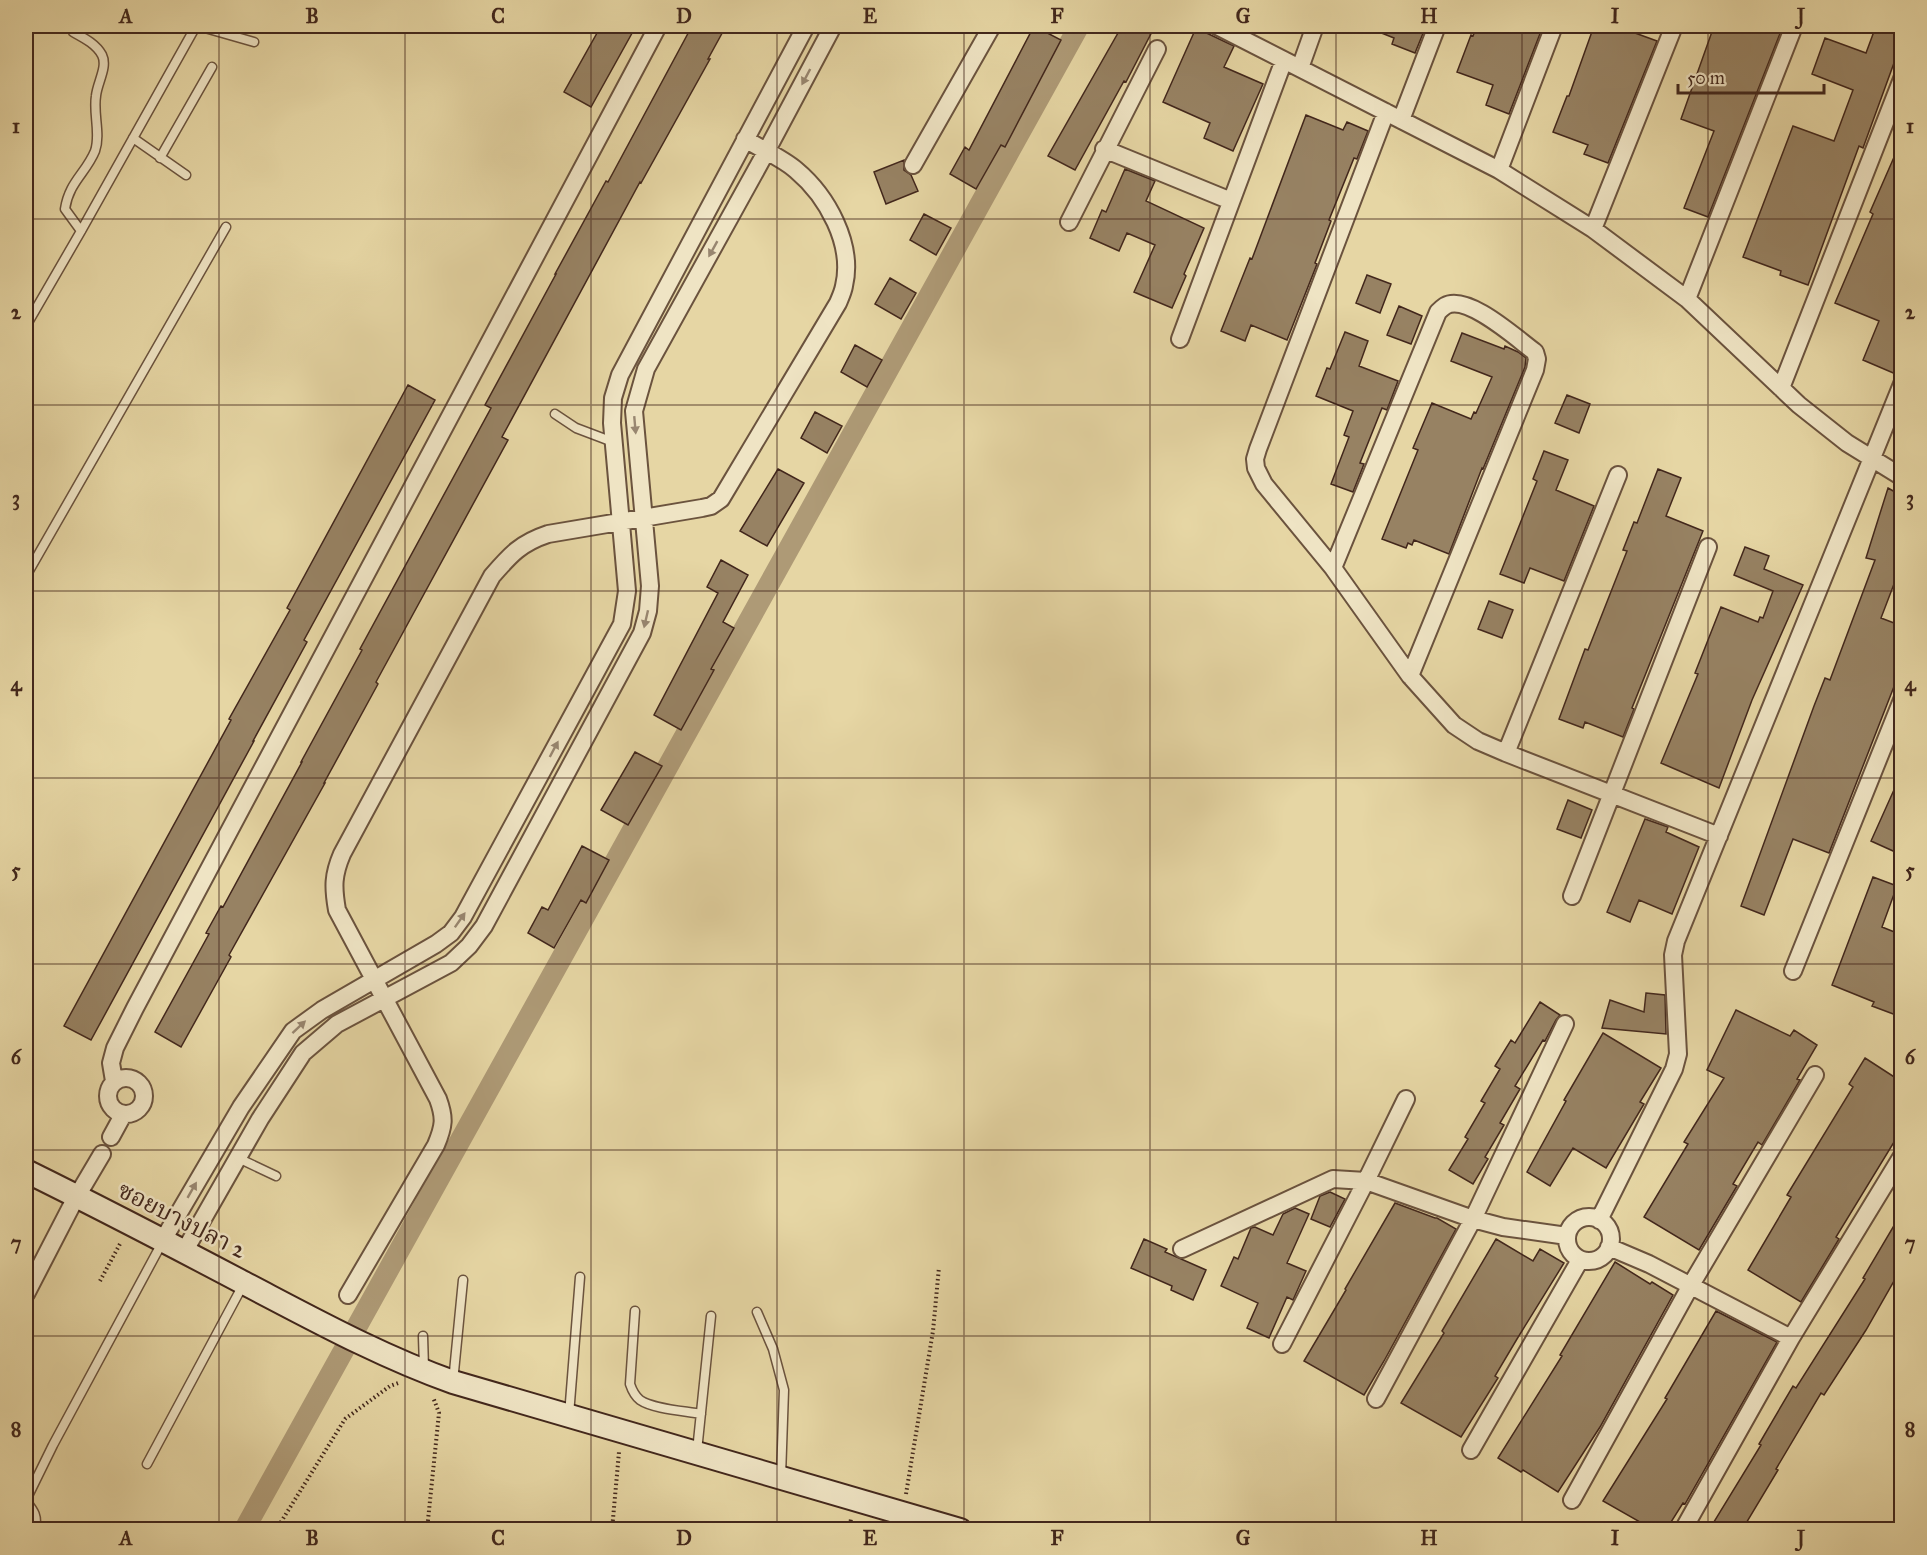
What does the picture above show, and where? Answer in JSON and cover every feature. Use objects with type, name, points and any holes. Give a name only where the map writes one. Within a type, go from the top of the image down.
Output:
[{"type":"street","points":[[114,1081],[111,1063],[135,1008],[657,26]]},
{"type":"street","points":[[163,1240],[241,1107],[293,1031],[313,1016],[451,933],[463,916],[622,624],[627,591],[613,442],[613,398],[620,375],[806,26]]},
{"type":"street","points":[[184,1252],[260,1119],[303,1053],[337,1024],[451,963],[469,946],[484,926],[631,654],[642,633],[648,611],[650,586],[634,411],[638,393],[646,369],[833,26]]},
{"type":"street","points":[[913,165],[992,26]]},
{"type":"street","points":[[1217,26],[1498,170],[1593,229],[1687,299],[1799,405],[1847,443],[1902,477]]},
{"type":"street","points":[[1300,68],[1316,26]]},
{"type":"street","points":[[1401,120],[1437,26]]},
{"type":"street","points":[[1498,170],[1554,26]]},
{"type":"street","points":[[1593,229],[1674,26]]},
{"type":"street","points":[[1687,299],[1794,26]]},
{"type":"street","points":[[1069,222],[1157,49]]},
{"type":"street","points":[[1180,339],[1284,60]]},
{"type":"street","points":[[1781,388],[1902,79]]},
{"type":"street","points":[[1386,112],[1255,459],[1256,468],[1264,484],[1333,568],[1410,676],[1459,729],[1506,753],[1719,836]]},
{"type":"street","points":[[348,1295],[436,1145],[442,1130],[443,1114],[438,1099],[337,910],[334,892],[335,873],[342,854],[492,576],[529,540],[619,520],[702,508],[711,506],[721,499],[838,303],[845,285],[845,258],[840,233],[830,211],[817,191],[795,170],[745,139]]},
{"type":"street","points":[[1104,150],[1231,201]]},
{"type":"street","points":[[1333,568],[1438,312],[1446,305],[1468,306],[1483,314],[1534,352],[1537,359],[1535,369],[1410,676]]},
{"type":"street","points":[[1599,1220],[1674,1069],[1678,1054],[1673,955],[1676,941],[1902,384]]},
{"type":"street","points":[[1506,753],[1618,475]]},
{"type":"street","points":[[1572,896],[1708,547]]},
{"type":"street","points":[[1793,971],[1902,700]]},
{"type":"street","points":[[1376,1399],[1473,1219],[1565,1024]]},
{"type":"street","points":[[1572,1500],[1691,1285],[1815,1075]]},
{"type":"street","points":[[123,1077],[132,1078],[140,1083],[144,1091],[144,1101],[140,1109],[132,1114],[123,1115],[115,1111],[107,1096],[114,1081],[123,1077]]},
{"type":"street","points":[[1282,1344],[1406,1099]]},
{"type":"street","points":[[241,1107],[260,1119]]},
{"type":"street","points":[[111,1137],[123,1115]]},
{"type":"street","points":[[28,1283],[102,1154]]},
{"type":"street","points":[[1683,1530],[1791,1338],[1902,1156]]},
{"type":"street","name":"ซอยบางปลา 2","points":[[26,1172],[131,1223],[378,1352],[425,1372],[960,1530]]},
{"type":"street","points":[[1182,1249],[1333,1179],[1366,1181],[1473,1219],[1503,1227],[1567,1236]]},
{"type":"street","points":[[1591,1217],[1604,1223],[1610,1234],[1610,1248],[1606,1254],[1594,1261],[1580,1260],[1569,1250],[1567,1236],[1575,1222],[1591,1217]]},
{"type":"street","points":[[1610,1248],[1649,1264],[1791,1338]]},
{"type":"street","points":[[1471,1450],[1580,1260]]},
{"type":"lane","points":[[26,326],[197,26],[254,42]]},
{"type":"lane","points":[[73,32],[94,45],[103,57],[104,68],[97,88],[94,108],[98,140],[94,153],[67,196],[65,209],[81,231]]},
{"type":"lane","points":[[160,158],[212,67]]},
{"type":"lane","points":[[133,138],[186,175]]},
{"type":"lane","points":[[26,576],[226,227]]},
{"type":"lane","points":[[555,414],[576,428],[613,442]]},
{"type":"lane","points":[[238,1158],[276,1176]]},
{"type":"lane","points":[[35,1530],[36,1512],[26,1501],[53,1445],[163,1240]]},
{"type":"lane","points":[[569,1416],[580,1277]]},
{"type":"lane","points":[[453,1382],[463,1280]]},
{"type":"lane","points":[[147,1464],[244,1282]]},
{"type":"lane","points":[[635,1311],[630,1384],[633,1393],[640,1400],[651,1404],[701,1414]]},
{"type":"lane","points":[[757,1312],[772,1349],[784,1390],[781,1477]]},
{"type":"lane","points":[[697,1452],[711,1316]]},
{"type":"lane","points":[[423,1336],[425,1372]]},
{"type":"path","points":[[100,1281],[131,1223]]},
{"type":"path","points":[[903,1513],[933,1331],[939,1267]]},
{"type":"path","points":[[276,1530],[345,1419],[390,1386],[425,1372],[439,1413],[427,1530]]},
{"type":"path","points":[[612,1530],[621,1430]]},
{"type":"building","points":[[601,26],[636,26],[591,107],[564,92]]},
{"type":"building","points":[[692,26],[726,26],[502,437],[508,440],[181,1047],[155,1032],[209,934],[206,933],[221,906],[223,907],[302,762],[362,650],[360,649],[491,408],[485,405]]},
{"type":"building","points":[[1034,26],[1061,40],[1005,147],[1001,145],[976,189],[950,174],[965,147],[969,150]]},
{"type":"building","points":[[1122,26],[1155,26],[1126,82],[1124,81],[1075,170],[1048,156]]},
{"type":"building","points":[[1364,26],[1426,26],[1415,53],[1392,44],[1394,38]]},
{"type":"building","points":[[1477,26],[1543,26],[1509,114],[1486,105],[1493,85],[1457,72],[1471,35],[1473,36]]},
{"type":"building","points":[[1594,26],[1625,26],[1624,29],[1657,41],[1608,163],[1584,154],[1588,145],[1553,132],[1567,96],[1569,96]]},
{"type":"building","points":[[1714,26],[1732,26],[1753,33],[1755,26],[1783,26],[1708,217],[1684,208],[1714,131],[1681,119]]},
{"type":"building","points":[[1876,26],[1902,26],[1902,41],[1863,148],[1859,146],[1808,285],[1780,275],[1781,271],[1743,257],[1793,126],[1834,141],[1853,90],[1812,74],[1825,38],[1866,53]]},
{"type":"building","points":[[1196,28],[1234,46],[1224,67],[1263,84],[1233,151],[1204,138],[1210,123],[1163,102]]},
{"type":"building","points":[[1306,115],[1343,130],[1347,122],[1368,131],[1357,159],[1354,158],[1329,220],[1331,221],[1315,263],[1317,264],[1287,340],[1251,325],[1245,341],[1221,331],[1250,258],[1252,259]]},
{"type":"building","points":[[1902,139],[1902,366],[1898,375],[1863,360],[1879,321],[1835,303],[1873,214],[1870,212]]},
{"type":"building","points":[[904,160],[904,170],[911,175],[918,191],[886,204],[874,172]]},
{"type":"building","points":[[1125,169],[1155,181],[1146,201],[1204,228],[1172,308],[1134,292],[1155,245],[1127,233],[1119,251],[1090,238],[1102,210],[1106,212]]},
{"type":"building","points":[[924,214],[951,228],[936,255],[910,240]]},
{"type":"building","points":[[1367,275],[1391,284],[1380,313],[1356,303]]},
{"type":"building","points":[[890,278],[916,293],[901,319],[875,304]]},
{"type":"building","points":[[1399,306],[1422,316],[1411,344],[1387,335]]},
{"type":"building","points":[[1345,332],[1368,341],[1359,366],[1398,381],[1387,410],[1382,408],[1360,463],[1364,464],[1353,492],[1331,484],[1349,437],[1344,435],[1353,411],[1316,396]]},
{"type":"building","points":[[1462,333],[1518,352],[1526,358],[1525,367],[1482,468],[1449,554],[1414,540],[1412,545],[1408,543],[1406,548],[1382,539],[1418,450],[1413,448],[1432,403],[1471,419],[1492,377],[1451,361]]},
{"type":"building","points":[[855,345],[882,360],[867,387],[841,372]]},
{"type":"building","points":[[408,385],[435,400],[304,640],[307,642],[254,741],[91,1040],[64,1026],[231,720],[229,719],[290,610],[287,608]]},
{"type":"building","points":[[1567,395],[1590,404],[1579,433],[1555,423]]},
{"type":"building","points":[[815,412],[842,426],[827,453],[801,438]]},
{"type":"building","points":[[1544,451],[1568,460],[1556,490],[1594,506],[1564,581],[1530,568],[1524,583],[1500,574],[1537,481],[1533,479]]},
{"type":"building","points":[[778,469],[804,483],[767,546],[740,531]]},
{"type":"building","points":[[1658,469],[1681,478],[1666,516],[1703,531],[1632,708],[1634,709],[1623,737],[1585,722],[1583,728],[1559,719],[1585,649],[1588,650],[1627,551],[1623,550],[1634,522],[1637,523]]},
{"type":"building","points":[[1888,488],[1902,496],[1902,563],[1881,618],[1902,626],[1902,666],[1829,853],[1793,839],[1764,915],[1741,906],[1814,706],[1825,678],[1830,680],[1875,560],[1866,558]]},
{"type":"building","points":[[1745,547],[1769,556],[1764,569],[1803,585],[1752,700],[1719,788],[1661,763],[1698,674],[1695,673],[1721,607],[1758,622],[1760,617],[1763,618],[1773,591],[1734,575]]},
{"type":"building","points":[[721,560],[748,575],[723,622],[734,628],[681,730],[654,715],[718,593],[707,587]]},
{"type":"building","points":[[1489,601],[1513,610],[1502,638],[1478,629]]},
{"type":"building","points":[[635,752],[662,766],[628,825],[601,810]]},
{"type":"building","points":[[1902,772],[1902,855],[1871,841]]},
{"type":"building","points":[[1568,800],[1592,810],[1581,838],[1557,829]]},
{"type":"building","points":[[1645,819],[1668,827],[1666,832],[1699,847],[1672,914],[1639,900],[1630,922],[1607,912]]},
{"type":"building","points":[[582,846],[609,860],[586,903],[581,900],[554,948],[528,933],[542,907],[548,910]]},
{"type":"building","points":[[1873,877],[1897,886],[1882,927],[1902,935],[1902,1001],[1896,1015],[1872,1006],[1874,1002],[1832,985]]},
{"type":"building","points":[[1646,993],[1665,995],[1666,1034],[1602,1028],[1610,1000],[1644,1012]]},
{"type":"building","points":[[1540,1002],[1560,1015],[1515,1086],[1520,1089],[1500,1123],[1504,1125],[1485,1157],[1488,1159],[1473,1184],[1449,1170],[1468,1139],[1465,1137],[1485,1103],[1481,1101],[1500,1069],[1495,1066],[1511,1040],[1515,1043]]},
{"type":"building","points":[[1736,1010],[1790,1036],[1794,1030],[1817,1045],[1797,1079],[1800,1080],[1762,1145],[1758,1142],[1733,1184],[1737,1186],[1699,1250],[1644,1217],[1688,1144],[1684,1142],[1724,1078],[1707,1070]]},
{"type":"building","points":[[1603,1033],[1661,1068],[1640,1102],[1644,1104],[1606,1168],[1573,1148],[1550,1186],[1527,1172],[1566,1101],[1564,1100]]},
{"type":"building","points":[[1865,1058],[1902,1082],[1902,1129],[1836,1237],[1839,1239],[1801,1302],[1748,1270],[1791,1197],[1787,1195],[1853,1087],[1849,1084]]},
{"type":"building","points":[[1330,1192],[1345,1199],[1330,1227],[1311,1219],[1320,1196]]},
{"type":"building","points":[[1395,1203],[1437,1218],[1456,1229],[1364,1395],[1304,1361]]},
{"type":"building","points":[[1295,1208],[1309,1214],[1287,1263],[1306,1271],[1293,1300],[1287,1297],[1269,1338],[1247,1328],[1258,1303],[1221,1286],[1234,1257],[1238,1259],[1251,1228],[1255,1227],[1273,1235],[1283,1214]]},
{"type":"building","points":[[1902,1212],[1902,1267],[1866,1330],[1824,1395],[1821,1393],[1742,1530],[1709,1530],[1761,1445],[1759,1444],[1793,1386],[1796,1388],[1865,1279],[1863,1278]]},
{"type":"building","points":[[1144,1239],[1167,1249],[1165,1252],[1206,1270],[1193,1300],[1171,1290],[1172,1286],[1131,1268]]},
{"type":"building","points":[[1496,1239],[1533,1261],[1540,1249],[1564,1263],[1495,1376],[1498,1378],[1461,1437],[1401,1403],[1444,1333],[1442,1331]]},
{"type":"building","points":[[1615,1262],[1650,1284],[1652,1282],[1673,1295],[1600,1427],[1558,1492],[1523,1470],[1521,1472],[1498,1458],[1562,1356],[1560,1355]]},
{"type":"building","points":[[1716,1311],[1777,1342],[1685,1504],[1683,1503],[1666,1530],[1654,1530],[1603,1501],[1667,1399],[1665,1398]]},
{"type":"waterway","points":[[244,1530],[1079,26]]}]
